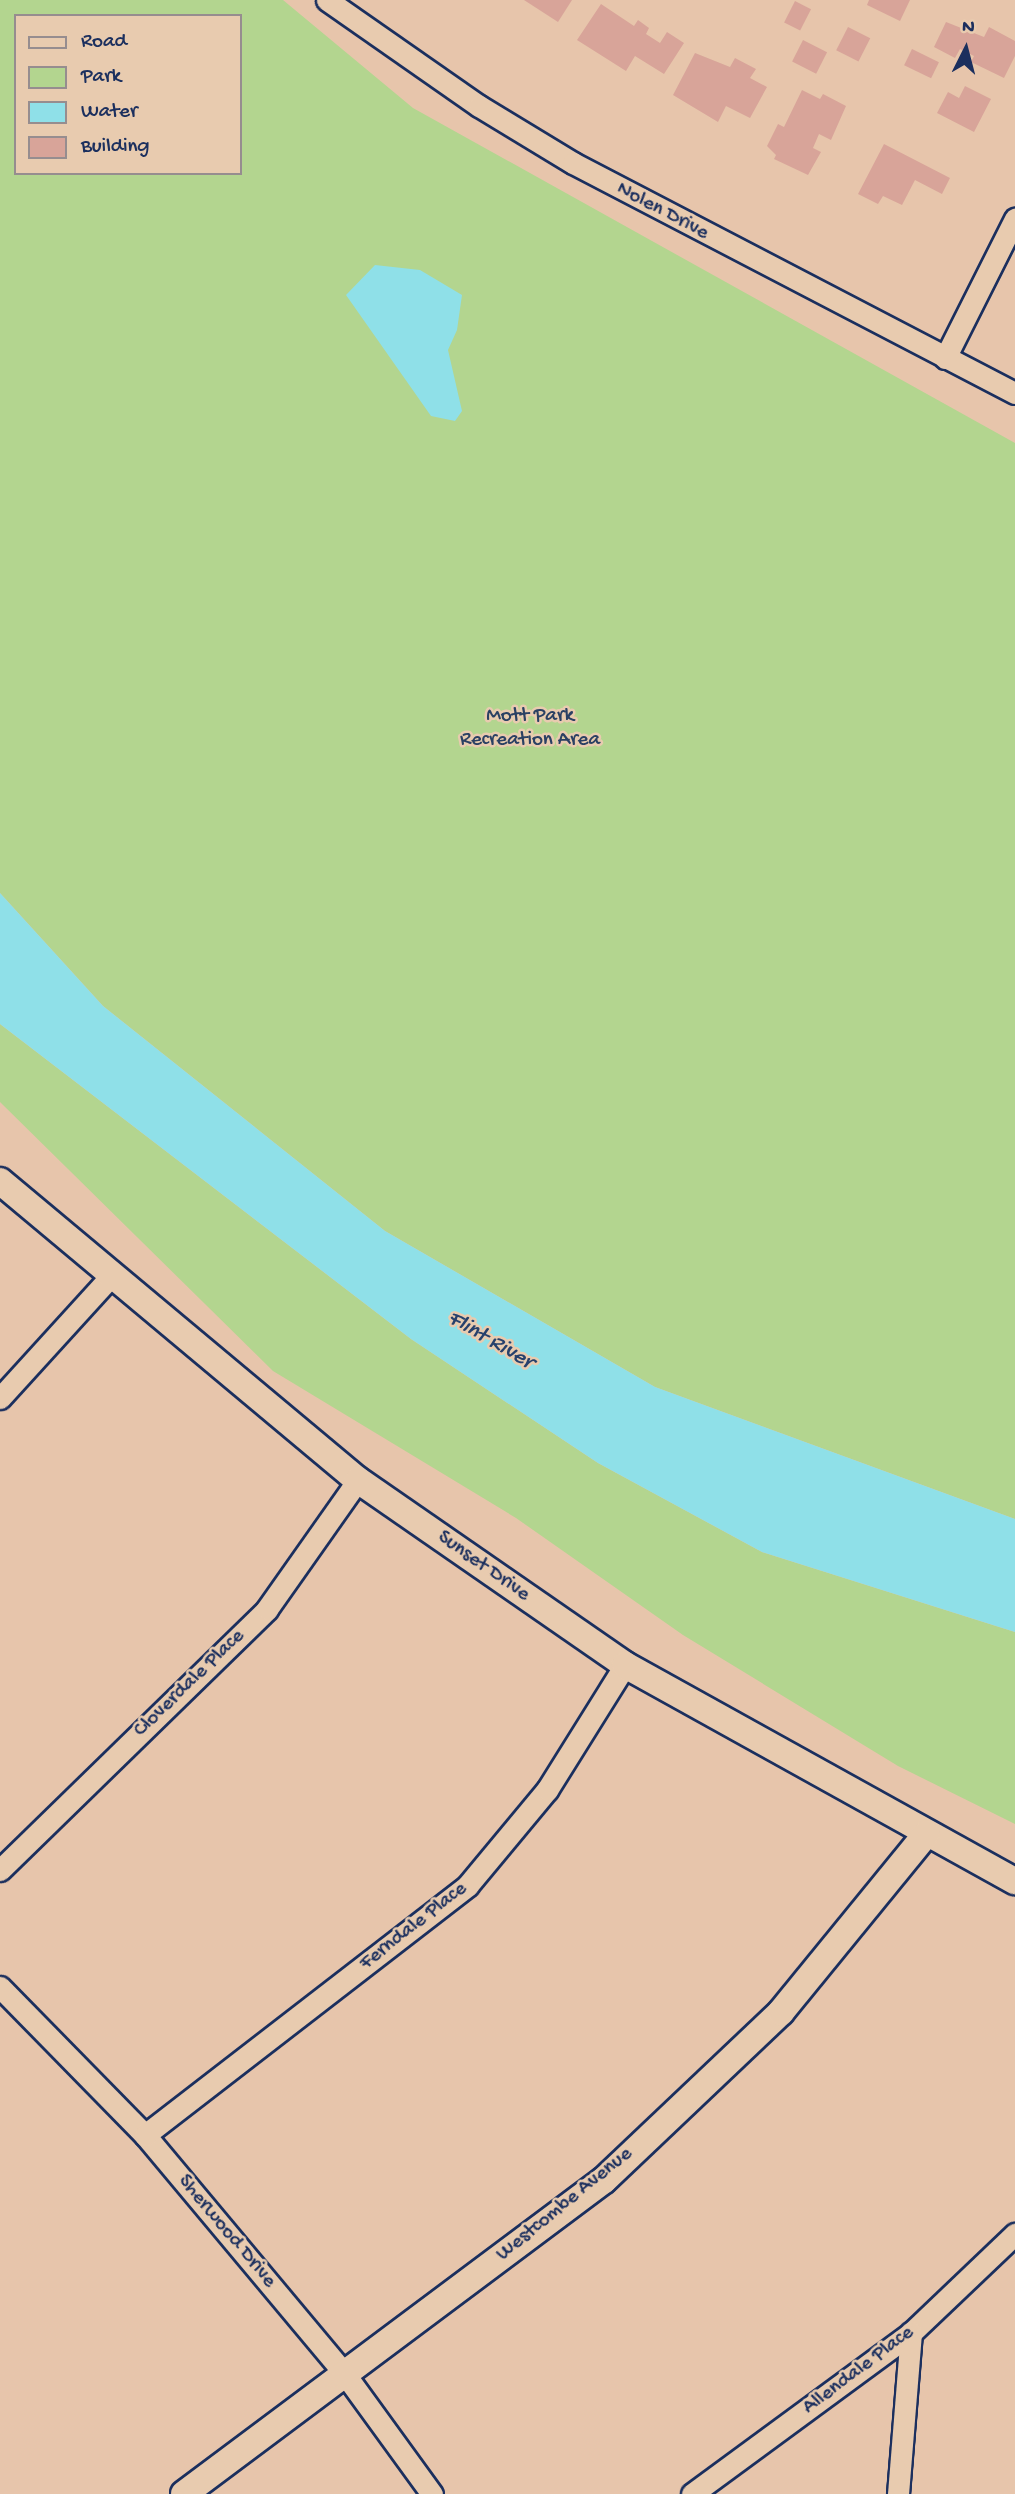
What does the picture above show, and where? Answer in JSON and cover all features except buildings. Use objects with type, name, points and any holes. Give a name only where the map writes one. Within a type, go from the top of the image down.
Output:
[{"type":"street","name":"Nolen Drive","points":[[327,0],[479,106],[573,163],[1015,393]]},
{"type":"street","points":[[945,358],[1015,219]]},
{"type":"street","name":"Sunset Drive","points":[[0,1181],[358,1480],[625,1665],[1015,1881]]},
{"type":"street","points":[[0,1398],[111,1276]]},
{"type":"street","name":"Cloverdale Place","points":[[0,1870],[267,1609],[358,1480]]},
{"type":"street","name":"Ferndale Place","points":[[145,2135],[468,1885],[547,1790],[625,1665]]},
{"type":"street","name":"Westcombe Avenue","points":[[184,2494],[604,2180],[781,2012],[926,1834]]},
{"type":"street","name":"Sherwood Drive","points":[[0,1987],[145,2135],[344,2373],[432,2494]]},
{"type":"street","name":"Allendale Place","points":[[692,2494],[911,2333],[1015,2234]]},
{"type":"street","points":[[898,2494],[911,2333]]},
{"type":"green space","name":"Mott Park Recreation Area","points":[[0,0],[283,0],[413,108],[1015,443],[1015,1519],[655,1387],[385,1231],[103,1006],[0,893]]},
{"type":"green space","points":[[0,1024],[411,1339],[598,1463],[762,1552],[1015,1632],[1015,1824],[898,1766],[683,1635],[516,1518],[273,1371],[0,1102]]},
{"type":"water","points":[[375,265],[420,270],[462,295],[457,330],[448,350],[462,411],[455,421],[431,416],[346,295]]},
{"type":"water","name":"Flint River","points":[[0,893],[103,1006],[385,1231],[655,1387],[1015,1519],[1015,1632],[762,1552],[598,1463],[411,1339],[0,1024]]}]
